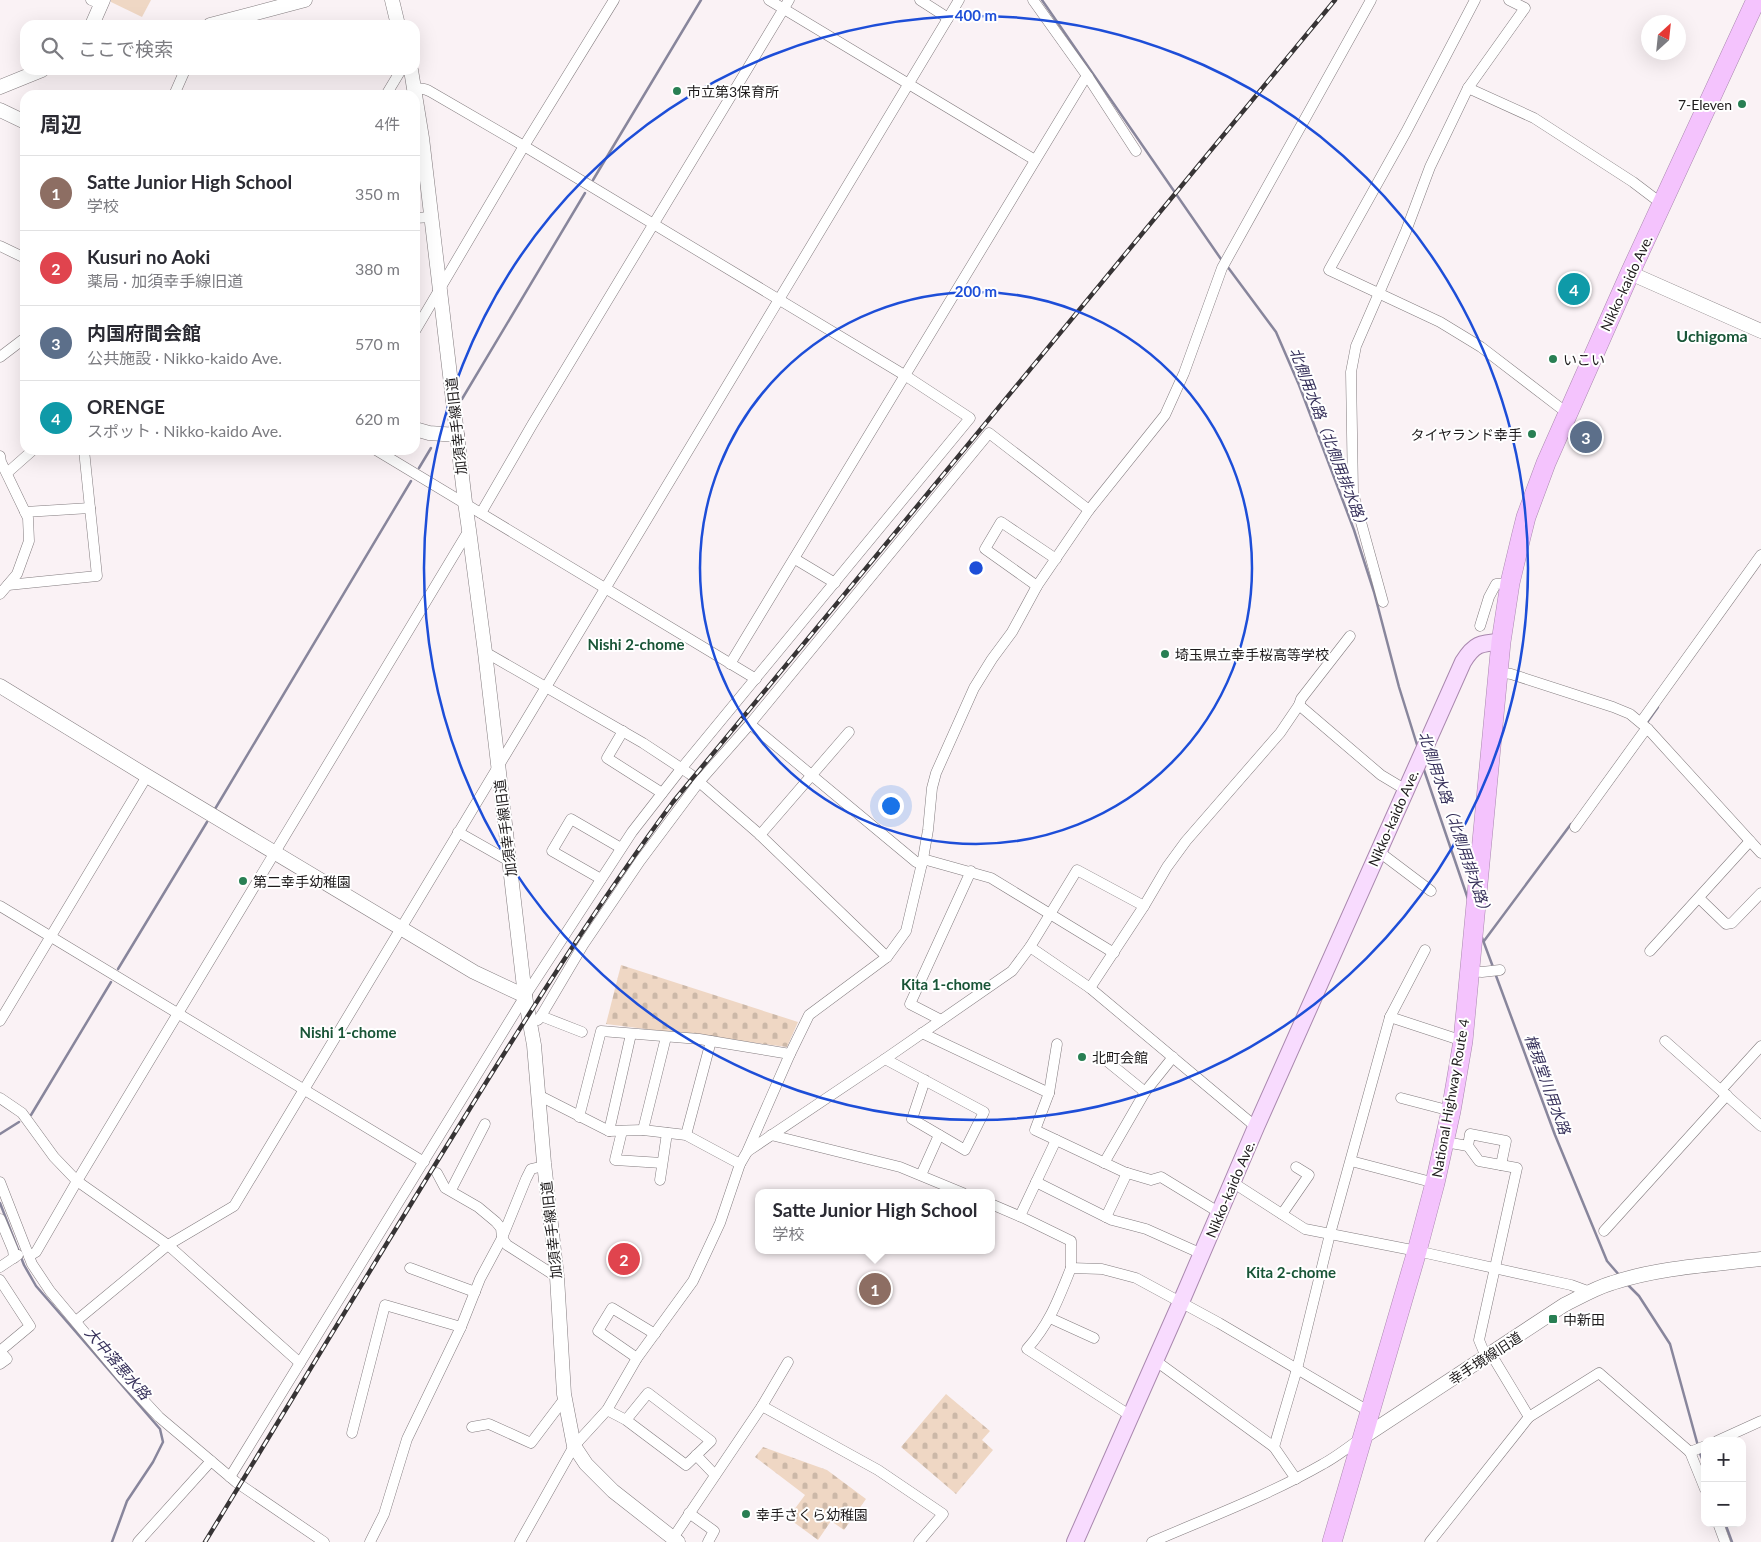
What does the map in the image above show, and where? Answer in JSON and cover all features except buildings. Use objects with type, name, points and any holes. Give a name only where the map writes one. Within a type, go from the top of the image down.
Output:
[{"type":"highway","name":"Nikko-kaido Ave.","points":[[1501,642],[1510,584],[1526,517],[1567,413],[1754,2]]},
{"type":"highway","name":"National Highway Route 4","points":[[1335,1540],[1362,1438],[1417,1251],[1445,1142],[1451,1110],[1463,1041],[1501,642]]},
{"type":"main road","name":"Nikko-kaido Ave.","points":[[1075,1542],[1182,1302],[1256,1127],[1463,662],[1478,645],[1501,642]]},
{"type":"street","points":[[229,20],[305,0]]},
{"type":"street","points":[[392,0],[397,20]]},
{"type":"street","points":[[420,323],[524,146],[614,0]]},
{"type":"street","points":[[769,0],[786,4],[909,84],[1035,160]]},
{"type":"street","points":[[920,0],[948,18]]},
{"type":"street","points":[[76,1321],[168,1244],[234,1206],[959,0]]},
{"type":"street","points":[[1033,0],[1088,77],[1136,151]]},
{"type":"street","points":[[520,1542],[574,1446],[607,1410],[637,1358],[693,1281],[720,1223],[740,1164],[809,1015],[887,957],[906,931],[922,862],[928,830],[932,788],[936,773],[974,688],[1012,632],[1037,586],[1089,510],[1164,415],[1184,373],[1225,264],[1371,0]]},
{"type":"street","points":[[1475,0],[1406,132],[1329,270],[1440,322],[1481,347],[1567,413]]},
{"type":"street","points":[[1383,602],[1353,493],[1351,372],[1356,346],[1406,231],[1430,167],[1468,88],[1525,8],[1509,0]]},
{"type":"street","points":[[93,20],[98,1]]},
{"type":"street","points":[[481,513],[786,4]]},
{"type":"street","points":[[0,86],[29,75]]},
{"type":"street","points":[[176,90],[183,75]]},
{"type":"street","points":[[389,90],[398,75]]},
{"type":"street","name":"加須幸手線旧道","points":[[412,75],[415,90]]},
{"type":"street","points":[[730,664],[1035,160],[1084,80],[1088,77]]},
{"type":"street","points":[[230,1478],[525,996],[621,848],[681,768],[970,418],[906,376],[524,146],[425,88],[415,90]]},
{"type":"street","points":[[1468,88],[1534,118],[1634,182],[1662,204]]},
{"type":"street","points":[[0,110],[20,120]]},
{"type":"street","name":"加須幸手線旧道","points":[[420,127],[441,288],[464,502],[470,530],[525,996],[531,1026],[557,1277],[564,1398],[574,1446],[586,1464],[613,1491],[675,1540]]},
{"type":"street","points":[[420,217],[432,216]]},
{"type":"street","points":[[0,246],[20,256]]},
{"type":"street","points":[[1630,273],[1761,331]]},
{"type":"street","points":[[0,357],[20,342]]},
{"type":"street","points":[[420,430],[457,435]]},
{"type":"street","points":[[531,1026],[542,1016],[583,946],[640,861],[699,782],[750,724],[989,433],[1089,510]]},
{"type":"street","points":[[6,474],[27,455]]},
{"type":"street","points":[[8,585],[97,576],[85,455]]},
{"type":"street","points":[[384,455],[756,679]]},
{"type":"street","points":[[0,456],[6,474],[28,518],[29,541],[17,574],[0,594]]},
{"type":"street","points":[[25,512],[90,508]]},
{"type":"street","points":[[1037,586],[985,549],[1001,522],[1056,558]]},
{"type":"street","points":[[0,1267],[21,1255],[36,1252],[470,530]]},
{"type":"street","points":[[1575,827],[1642,733],[1644,725],[1761,555]]},
{"type":"street","points":[[795,559],[835,583]]},
{"type":"street","points":[[1480,626],[1489,597],[1496,584],[1510,584]]},
{"type":"street","points":[[1090,988],[1114,954],[1167,867],[1186,841],[1280,733],[1300,699],[1350,636]]},
{"type":"street","points":[[484,652],[623,731],[681,768],[760,835],[887,957]]},
{"type":"street","points":[[1499,672],[1511,674],[1630,714],[1644,725],[1761,853]]},
{"type":"street","points":[[0,686],[474,972],[525,996]]},
{"type":"street","points":[[1298,705],[1380,775],[1406,790]]},
{"type":"street","points":[[750,724],[811,777],[916,862],[971,871],[991,878],[1114,954]]},
{"type":"street","points":[[623,731],[607,758],[662,793]]},
{"type":"street","points":[[760,835],[849,732]]},
{"type":"street","points":[[0,1021],[147,776]]},
{"type":"street","points":[[601,879],[552,851],[571,819],[621,848]]},
{"type":"street","points":[[458,832],[509,861]]},
{"type":"street","points":[[1650,951],[1750,841]]},
{"type":"street","points":[[1378,851],[1431,890]]},
{"type":"street","points":[[747,1152],[1012,970],[1030,947],[1077,870],[1144,906]]},
{"type":"street","points":[[941,1020],[910,1004],[971,871]]},
{"type":"street","points":[[1699,898],[1726,924],[1732,923],[1761,893]]},
{"type":"street","points":[[0,906],[424,1162]]},
{"type":"street","points":[[1030,947],[1090,988],[1256,1127]]},
{"type":"street","points":[[1274,1447],[1297,1369],[1330,1234],[1390,1017],[1425,950]]},
{"type":"street","points":[[1470,971],[1500,970]]},
{"type":"street","points":[[542,1016],[582,1032]]},
{"type":"street","points":[[1390,1017],[1463,1041]]},
{"type":"street","points":[[578,1117],[600,1031],[711,1041],[790,1054]]},
{"type":"street","points":[[922,1033],[1049,1092]]},
{"type":"street","points":[[609,1131],[631,1034]]},
{"type":"street","points":[[644,1130],[666,1037]]},
{"type":"street","points":[[686,1136],[711,1041]]},
{"type":"street","points":[[1665,1041],[1761,1126]]},
{"type":"street","points":[[1056,1044],[1056,1057],[1049,1092],[1035,1130],[1127,1173],[1151,1180],[1161,1177],[1220,1213]]},
{"type":"street","points":[[1604,1231],[1724,1092],[1761,1046]]},
{"type":"street","points":[[1102,1057],[1145,1092]]},
{"type":"street","points":[[1104,1163],[1145,1092],[1173,1057]]},
{"type":"street","points":[[885,1059],[925,1080],[984,1112],[964,1150],[912,1119],[925,1080]]},
{"type":"street","points":[[538,1095],[578,1117],[609,1131],[644,1130],[686,1136],[740,1164]]},
{"type":"street","points":[[0,1098],[22,1113],[54,1157],[77,1181],[168,1244],[300,1364]]},
{"type":"street","points":[[1401,1098],[1451,1110]]},
{"type":"street","points":[[451,1190],[485,1124]]},
{"type":"street","points":[[622,1131],[615,1160],[662,1163]]},
{"type":"street","points":[[660,1180],[667,1133]]},
{"type":"street","points":[[771,1134],[900,1167],[954,1189]]},
{"type":"street","points":[[1468,1146],[1470,1134],[1506,1141],[1501,1165]]},
{"type":"street","points":[[921,1175],[939,1135]]},
{"type":"street","points":[[1020,1216],[1056,1140]]},
{"type":"street","points":[[1445,1142],[1468,1146],[1479,1161],[1518,1168],[1479,1340],[1529,1417]]},
{"type":"street","points":[[1351,1161],[1435,1183]]},
{"type":"street","points":[[370,1542],[384,1514],[407,1439],[461,1327],[531,1170],[544,1166]]},
{"type":"street","points":[[1282,1214],[1309,1175],[1296,1167]]},
{"type":"street","points":[[437,1173],[445,1188],[489,1215],[501,1228],[502,1238],[507,1245],[557,1277]]},
{"type":"street","points":[[1106,1217],[1127,1173]]},
{"type":"street","points":[[0,1182],[10,1203],[21,1255]]},
{"type":"street","points":[[1036,1182],[1106,1217],[1146,1229],[1202,1254]]},
{"type":"street","points":[[1232,1182],[1305,1229],[1495,1268],[1571,1285],[1590,1292]]},
{"type":"street","points":[[995,1206],[1071,1241],[1071,1268],[1050,1318],[1027,1349],[1131,1416]]},
{"type":"street","points":[[0,1219],[13,1250],[32,1264],[50,1291],[121,1376],[159,1417],[230,1478],[312,1539],[324,1542]]},
{"type":"street","points":[[1761,1254],[1761,1259]]},
{"type":"street","name":"幸手境線旧道","points":[[1362,1438],[1564,1306],[1590,1292],[1611,1283],[1633,1277],[1672,1270],[1761,1259]]},
{"type":"street","points":[[410,1268],[475,1292]]},
{"type":"street","points":[[1071,1268],[1102,1269],[1136,1278],[1182,1302],[1370,1412]]},
{"type":"street","points":[[0,1280],[30,1326],[0,1351],[7,1359],[0,1364]]},
{"type":"street","points":[[352,1433],[385,1305],[461,1327]]},
{"type":"street","points":[[637,1358],[598,1331],[612,1308],[655,1334]]},
{"type":"street","points":[[1050,1318],[1094,1338]]},
{"type":"street","points":[[1156,1361],[1274,1447],[1296,1479]]},
{"type":"street","points":[[675,1540],[689,1513],[762,1406],[788,1362]]},
{"type":"street","points":[[1430,1542],[1529,1417],[1599,1373],[1690,1452],[1702,1482]]},
{"type":"street","points":[[607,1410],[626,1420],[686,1465],[711,1441],[648,1392],[626,1420]]},
{"type":"street","points":[[472,1427],[489,1424],[531,1443],[564,1398]]},
{"type":"street","points":[[762,1406],[878,1470],[943,1514],[919,1542]]},
{"type":"street","points":[[1726,1437],[1761,1421]]},
{"type":"street","points":[[1152,1542],[1225,1512],[1296,1479],[1325,1463],[1362,1438]]},
{"type":"street","points":[[1690,1452],[1701,1448]]},
{"type":"street","points":[[696,1455],[715,1475]]},
{"type":"street","points":[[138,1542],[211,1461]]},
{"type":"street","points":[[689,1513],[714,1531],[708,1542]]},
{"type":"street","points":[[1719,1527],[1725,1542]]},
{"type":"green space","points":[[111,0],[151,0],[142,17],[111,2]]},
{"type":"green space","points":[[621,965],[798,1022],[787,1047],[606,1024]]},
{"type":"green space","points":[[946,1394],[990,1431],[982,1440],[993,1450],[956,1494],[901,1447]]},
{"type":"green space","points":[[763,1447],[827,1470],[866,1499],[844,1530],[831,1521],[818,1540],[788,1518],[805,1495],[755,1457]]},
{"type":"waterway","points":[[593,180],[701,0]]},
{"type":"waterway","name":"北側用水路（北側用排水路）","points":[[1042,0],[1223,262]]},
{"type":"waterway","points":[[462,399],[585,193]]},
{"type":"waterway","name":"北側用水路（北側用排水路）","points":[[1227,266],[1276,332],[1299,385],[1354,530],[1374,592],[1399,687],[1418,748]]},
{"type":"waterway","points":[[419,468],[431,448]]},
{"type":"waterway","points":[[215,809],[411,481]]},
{"type":"waterway","name":"権現堂川用水路","points":[[1648,721],[1658,707]]},
{"type":"waterway","name":"北側用水路（北側用排水路）","points":[[1423,767],[1468,899]]},
{"type":"waterway","points":[[118,969],[207,822]]},
{"type":"waterway","name":"権現堂川用水路","points":[[1484,941],[1571,824]]},
{"type":"waterway","name":"権現堂川用水路","points":[[1481,935],[1493,967]]},
{"type":"waterway","name":"権現堂川用水路","points":[[1495,973],[1555,1135],[1607,1261],[1620,1276]]},
{"type":"waterway","points":[[31,1115],[111,982]]},
{"type":"waterway","points":[[0,1134],[19,1122]]},
{"type":"waterway","name":"大中落悪水路","points":[[0,1203],[24,1265],[36,1286],[160,1429],[163,1442],[153,1462],[127,1501],[112,1542]]},
{"type":"waterway","name":"権現堂川用水路","points":[[1627,1284],[1639,1296],[1670,1344],[1698,1446]]},
{"type":"waterway","name":"権現堂川用水路","points":[[1699,1451],[1701,1456]]},
{"type":"waterway","name":"権現堂川用水路","points":[[1726,1527],[1732,1542]]},
{"type":"railway","points":[[205,1542],[518,1032],[594,915],[673,802],[1335,0]]},
{"type":"place","name":"市立第3保育所","points":[[677,91]]},
{"type":"place","name":"7-Eleven","points":[[1742,104]]},
{"type":"place","name":"ORENGE","points":[[1574,289]]},
{"type":"place","name":"いこい","points":[[1553,359]]},
{"type":"place","name":"タイヤランド幸手","points":[[1532,434]]},
{"type":"place","name":"内国府間会館","points":[[1586,437]]},
{"type":"place","name":"埼玉県立幸手桜高等学校","points":[[1165,654]]},
{"type":"place","name":"第二幸手幼稚園","points":[[243,881]]},
{"type":"place","name":"北町会館","points":[[1082,1057]]},
{"type":"place","name":"Kusuri no Aoki","points":[[624,1259]]},
{"type":"place","name":"Satte Junior High School","points":[[875,1289]]},
{"type":"place","name":"中新田","points":[[1553,1319]]},
{"type":"place","name":"幸手さくら幼稚園","points":[[746,1514]]},
{"type":"district","name":"Uchigoma","points":[[1712,335]]},
{"type":"district","name":"Nishi 2-chome","points":[[636,644]]},
{"type":"district","name":"Kita 1-chome","points":[[946,984]]},
{"type":"district","name":"Nishi 1-chome","points":[[348,1032]]},
{"type":"district","name":"Kita 2-chome","points":[[1291,1272]]}]
